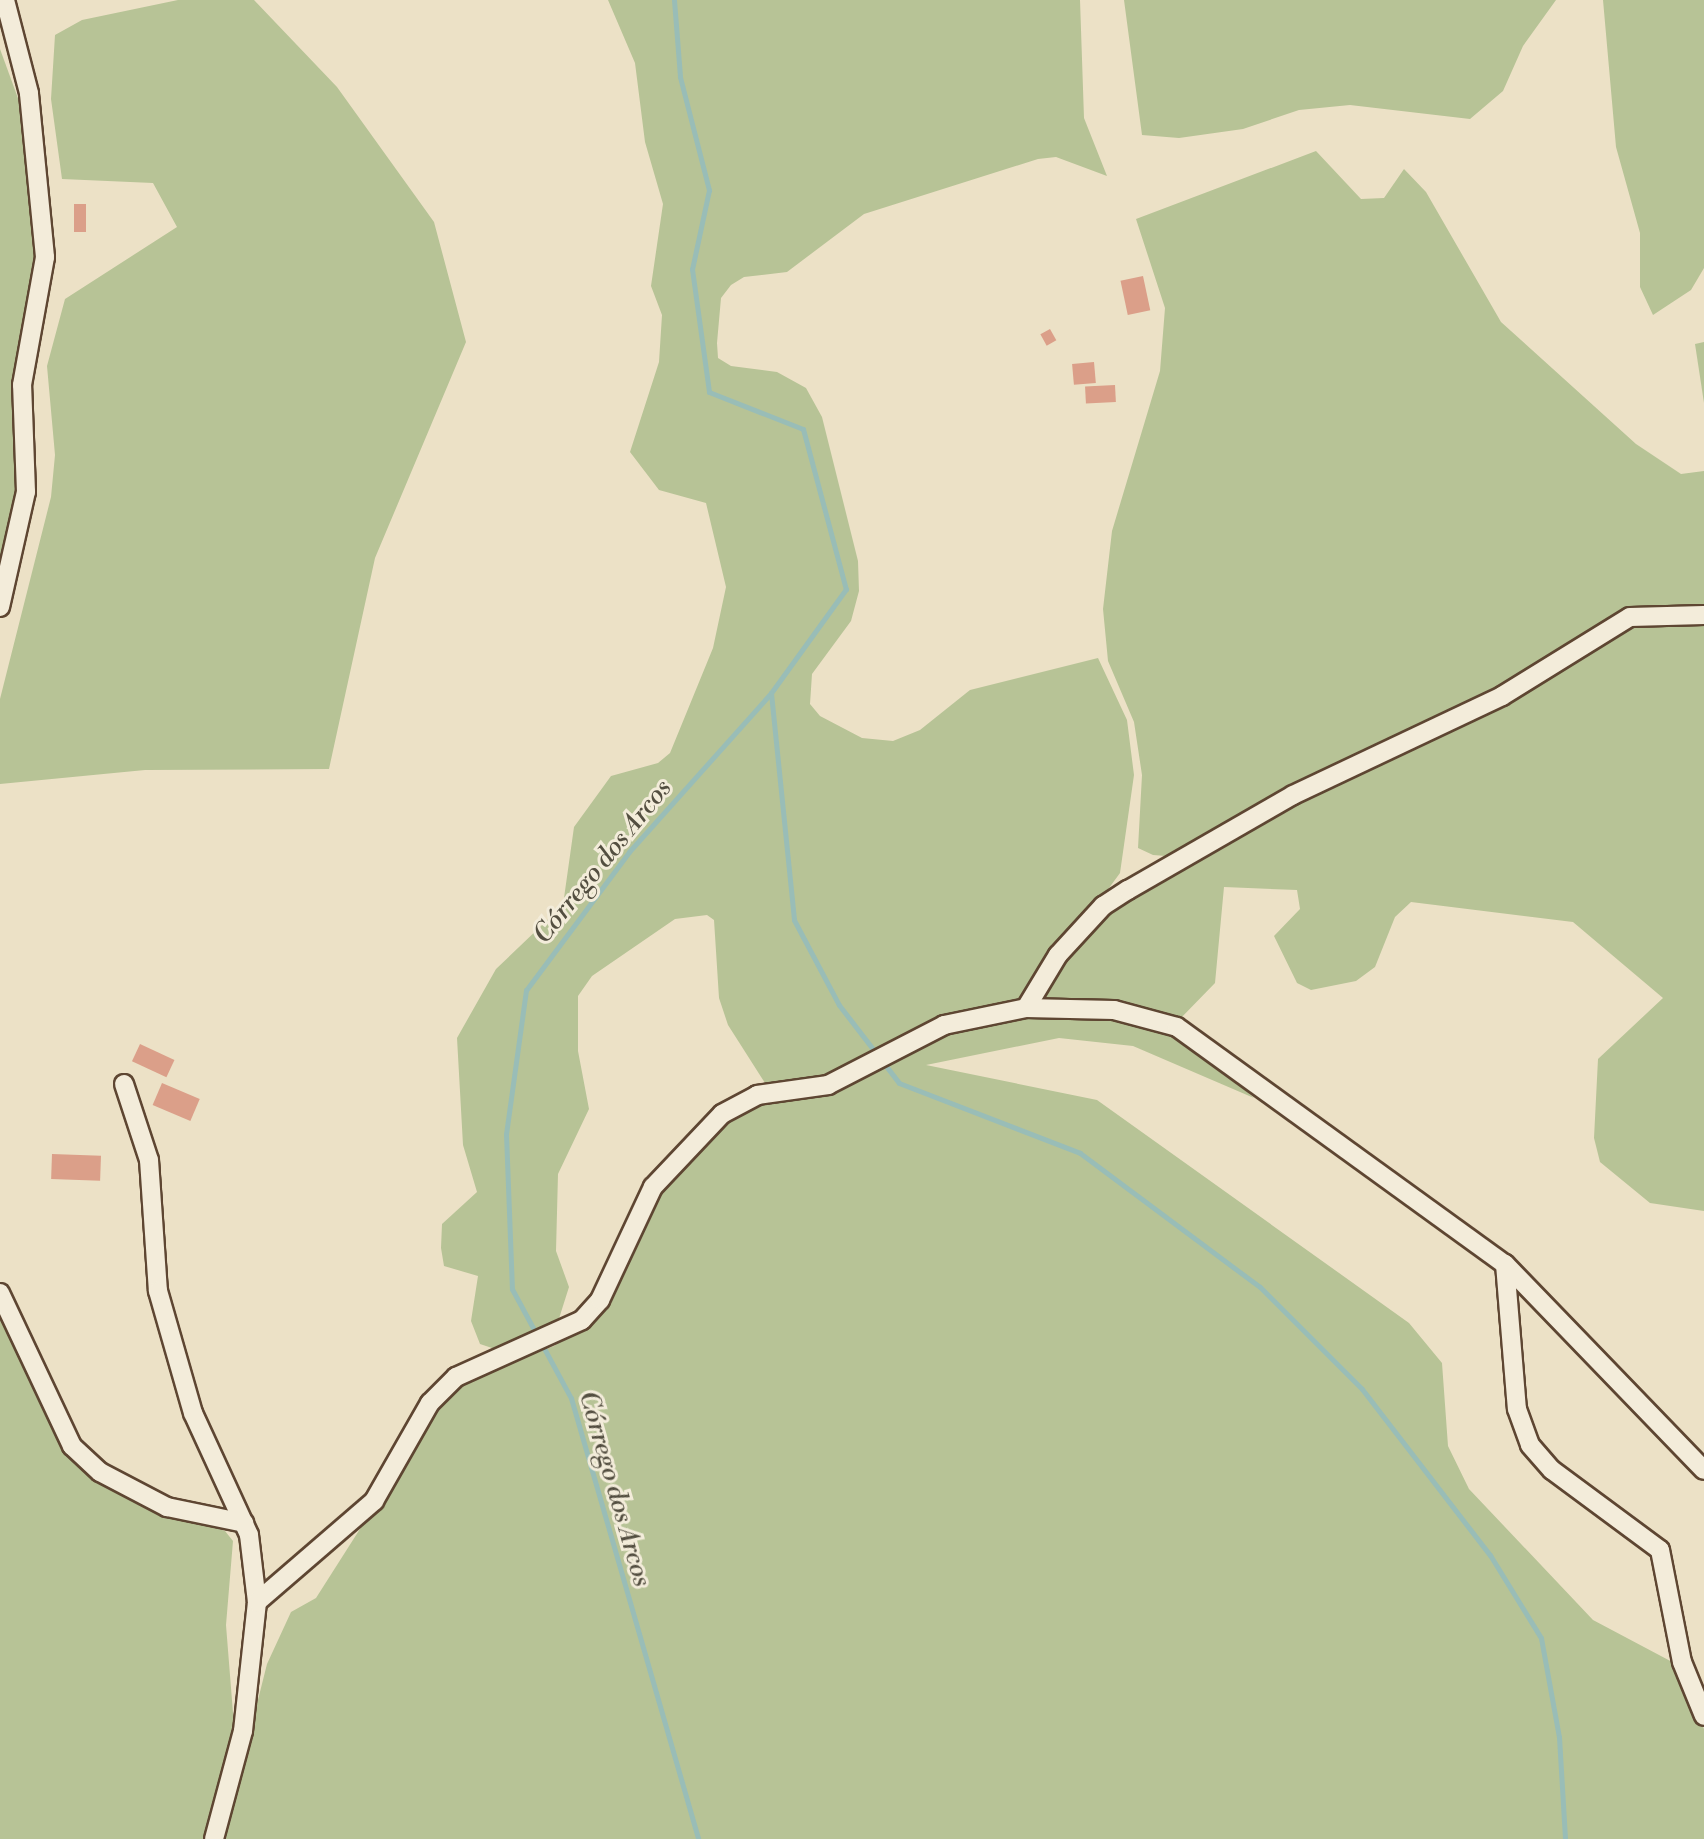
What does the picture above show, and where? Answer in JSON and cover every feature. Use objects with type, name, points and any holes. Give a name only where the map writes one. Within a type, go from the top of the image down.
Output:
[{"type":"street","points":[[0,607],[26,492],[22,385],[45,257],[29,93],[5,0]]},
{"type":"street","points":[[1026,1008],[1058,955],[1103,905],[1128,890],[1293,795],[1502,696],[1630,617],[1704,615]]},
{"type":"street","points":[[257,1601],[374,1501],[430,1403],[456,1377],[582,1320],[600,1300],[653,1188],[740,1101],[817,1089],[944,1025],[1026,1008],[1114,1010],[1177,1027],[1505,1264],[1704,1470]]},
{"type":"street","points":[[124,1084],[149,1160],[158,1291],[175,1354],[198,1424],[244,1523],[255,1554],[257,1601],[243,1731],[214,1839]]},
{"type":"street","points":[[1505,1264],[1517,1409],[1530,1445],[1552,1470],[1660,1550],[1682,1662],[1704,1716]]},
{"type":"street","points":[[0,1293],[33,1373],[81,1455],[100,1472],[167,1507],[244,1523]]},
{"type":"green space","points":[[178,0],[254,0],[337,87],[434,222],[466,342],[375,558],[329,769],[145,770],[0,784],[0,699],[51,497],[55,455],[47,366],[65,299],[177,227],[153,183],[62,179],[51,99],[55,35],[82,20]]},
{"type":"green space","points":[[608,0],[1080,0],[1084,118],[1107,176],[1056,157],[1038,159],[864,214],[787,272],[744,277],[731,285],[721,298],[718,358],[731,366],[777,372],[806,388],[822,417],[858,561],[859,591],[851,621],[812,674],[810,704],[820,716],[862,738],[893,741],[920,730],[970,690],[1098,658],[1127,720],[1134,775],[1120,873],[1025,1003],[810,1086],[765,1083],[728,1025],[719,998],[714,920],[707,915],[675,919],[592,976],[578,996],[578,1051],[589,1109],[558,1174],[556,1251],[569,1287],[556,1328],[498,1350],[480,1344],[471,1321],[478,1276],[444,1266],[441,1248],[442,1224],[477,1192],[463,1145],[457,1038],[496,969],[563,905],[574,827],[611,776],[658,763],[670,753],[713,648],[726,587],[706,503],[659,490],[630,452],[659,362],[662,315],[651,286],[663,204],[645,142],[635,63]]},
{"type":"green space","points":[[1124,0],[1556,0],[1523,46],[1503,91],[1470,119],[1350,105],[1299,110],[1243,129],[1179,138],[1142,135]]},
{"type":"green space","points":[[1603,0],[1704,0],[1704,268],[1691,290],[1653,315],[1640,287],[1640,233],[1616,147]]},
{"type":"green space","points":[[0,49],[19,101],[37,254],[16,490],[0,566]]},
{"type":"green space","points":[[1316,151],[1361,199],[1384,198],[1404,169],[1426,192],[1501,322],[1636,444],[1681,474],[1704,471],[1704,607],[1625,611],[1500,688],[1179,857],[1153,855],[1138,848],[1142,775],[1134,722],[1108,661],[1103,609],[1112,531],[1160,371],[1165,308],[1136,219]]},
{"type":"green space","points":[[1704,342],[1704,403],[1695,344]]},
{"type":"green space","points":[[1704,624],[1704,1211],[1650,1203],[1600,1162],[1594,1138],[1598,1059],[1663,998],[1573,922],[1411,902],[1395,917],[1375,967],[1356,981],[1311,990],[1297,983],[1274,936],[1300,909],[1297,890],[1224,887],[1215,983],[1178,1021],[1035,1002],[1046,976],[1112,909],[1297,803],[1508,702],[1633,628]]},
{"type":"green space","points":[[1021,1014],[1114,1014],[1176,1031],[1254,1098],[1133,1046],[1059,1038],[926,1065],[1097,1100],[1409,1323],[1442,1363],[1448,1446],[1469,1489],[1593,1620],[1676,1664],[1704,1729],[1704,1839],[223,1839],[267,1664],[291,1612],[316,1598],[437,1408],[472,1378],[554,1346],[592,1319],[647,1210],[676,1169],[738,1106],[815,1098],[944,1033]]},
{"type":"green space","points":[[0,1317],[64,1447],[168,1511],[225,1531],[233,1541],[226,1625],[235,1738],[207,1839],[0,1839]]},
{"type":"building","points":[[74,204],[86,204],[86,232],[74,232]]},
{"type":"building","points":[[1143,276],[1150,310],[1128,315],[1121,281]]},
{"type":"building","points":[[1050,329],[1056,340],[1047,346],[1040,334]]},
{"type":"building","points":[[1094,362],[1096,383],[1074,385],[1072,364]]},
{"type":"building","points":[[1115,385],[1116,402],[1086,404],[1085,387]]},
{"type":"building","points":[[140,1044],[174,1060],[166,1077],[132,1061]]},
{"type":"building","points":[[162,1083],[200,1099],[190,1121],[153,1105]]},
{"type":"building","points":[[52,1154],[101,1156],[100,1181],[51,1179]]},
{"type":"waterway","name":"Córrego dos Arcos","points":[[674,0],[680,77],[709,190],[692,269],[709,392],[803,429],[846,589],[771,693],[629,852],[526,990],[506,1134],[512,1289],[571,1398],[698,1839]]},
{"type":"waterway","points":[[771,693],[794,920],[839,1005],[899,1083],[1080,1153],[1260,1287],[1362,1389],[1490,1555],[1541,1638],[1559,1737],[1565,1839]]}]
